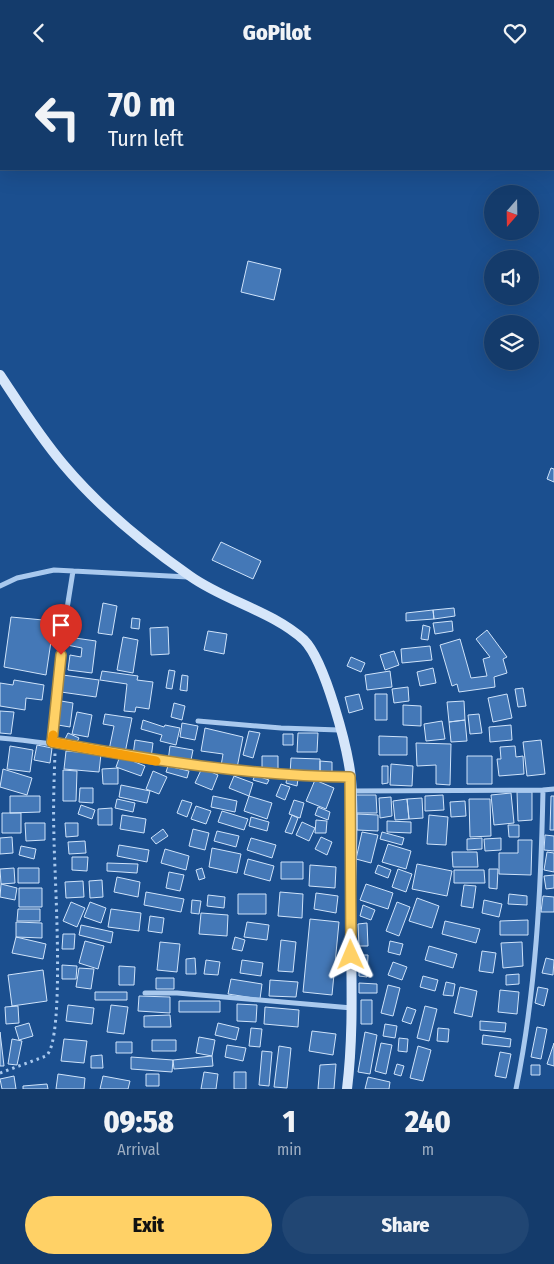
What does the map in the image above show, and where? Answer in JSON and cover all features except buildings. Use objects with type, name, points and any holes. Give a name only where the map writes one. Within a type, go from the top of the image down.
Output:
[{"type":"street","points":[[0,375],[36,431],[64,465],[113,516],[191,577],[287,627],[305,641],[320,665],[339,730],[350,777],[351,791],[352,1052],[347,1089]]},
{"type":"street","points":[[0,586],[36,573],[54,570],[191,577]]},
{"type":"street","points":[[54,743],[62,640],[73,571]]},
{"type":"street","points":[[198,721],[281,728],[339,730]]},
{"type":"street","points":[[0,738],[54,743],[185,765],[309,777],[350,777]]},
{"type":"street","points":[[351,791],[554,789]]},
{"type":"street","points":[[516,1089],[530,1012],[540,875],[542,790]]},
{"type":"street","points":[[145,993],[177,993],[352,1008]]},
{"type":"path","points":[[446,65],[470,65]]},
{"type":"path","points":[[0,1073],[46,1056],[54,1039],[57,984],[54,743]]},
{"type":"slow traffic","points":[[53,735],[52,742],[156,761]]},
{"type":"route","points":[[61,655],[52,742],[185,765],[309,777],[350,777],[351,955]]}]
